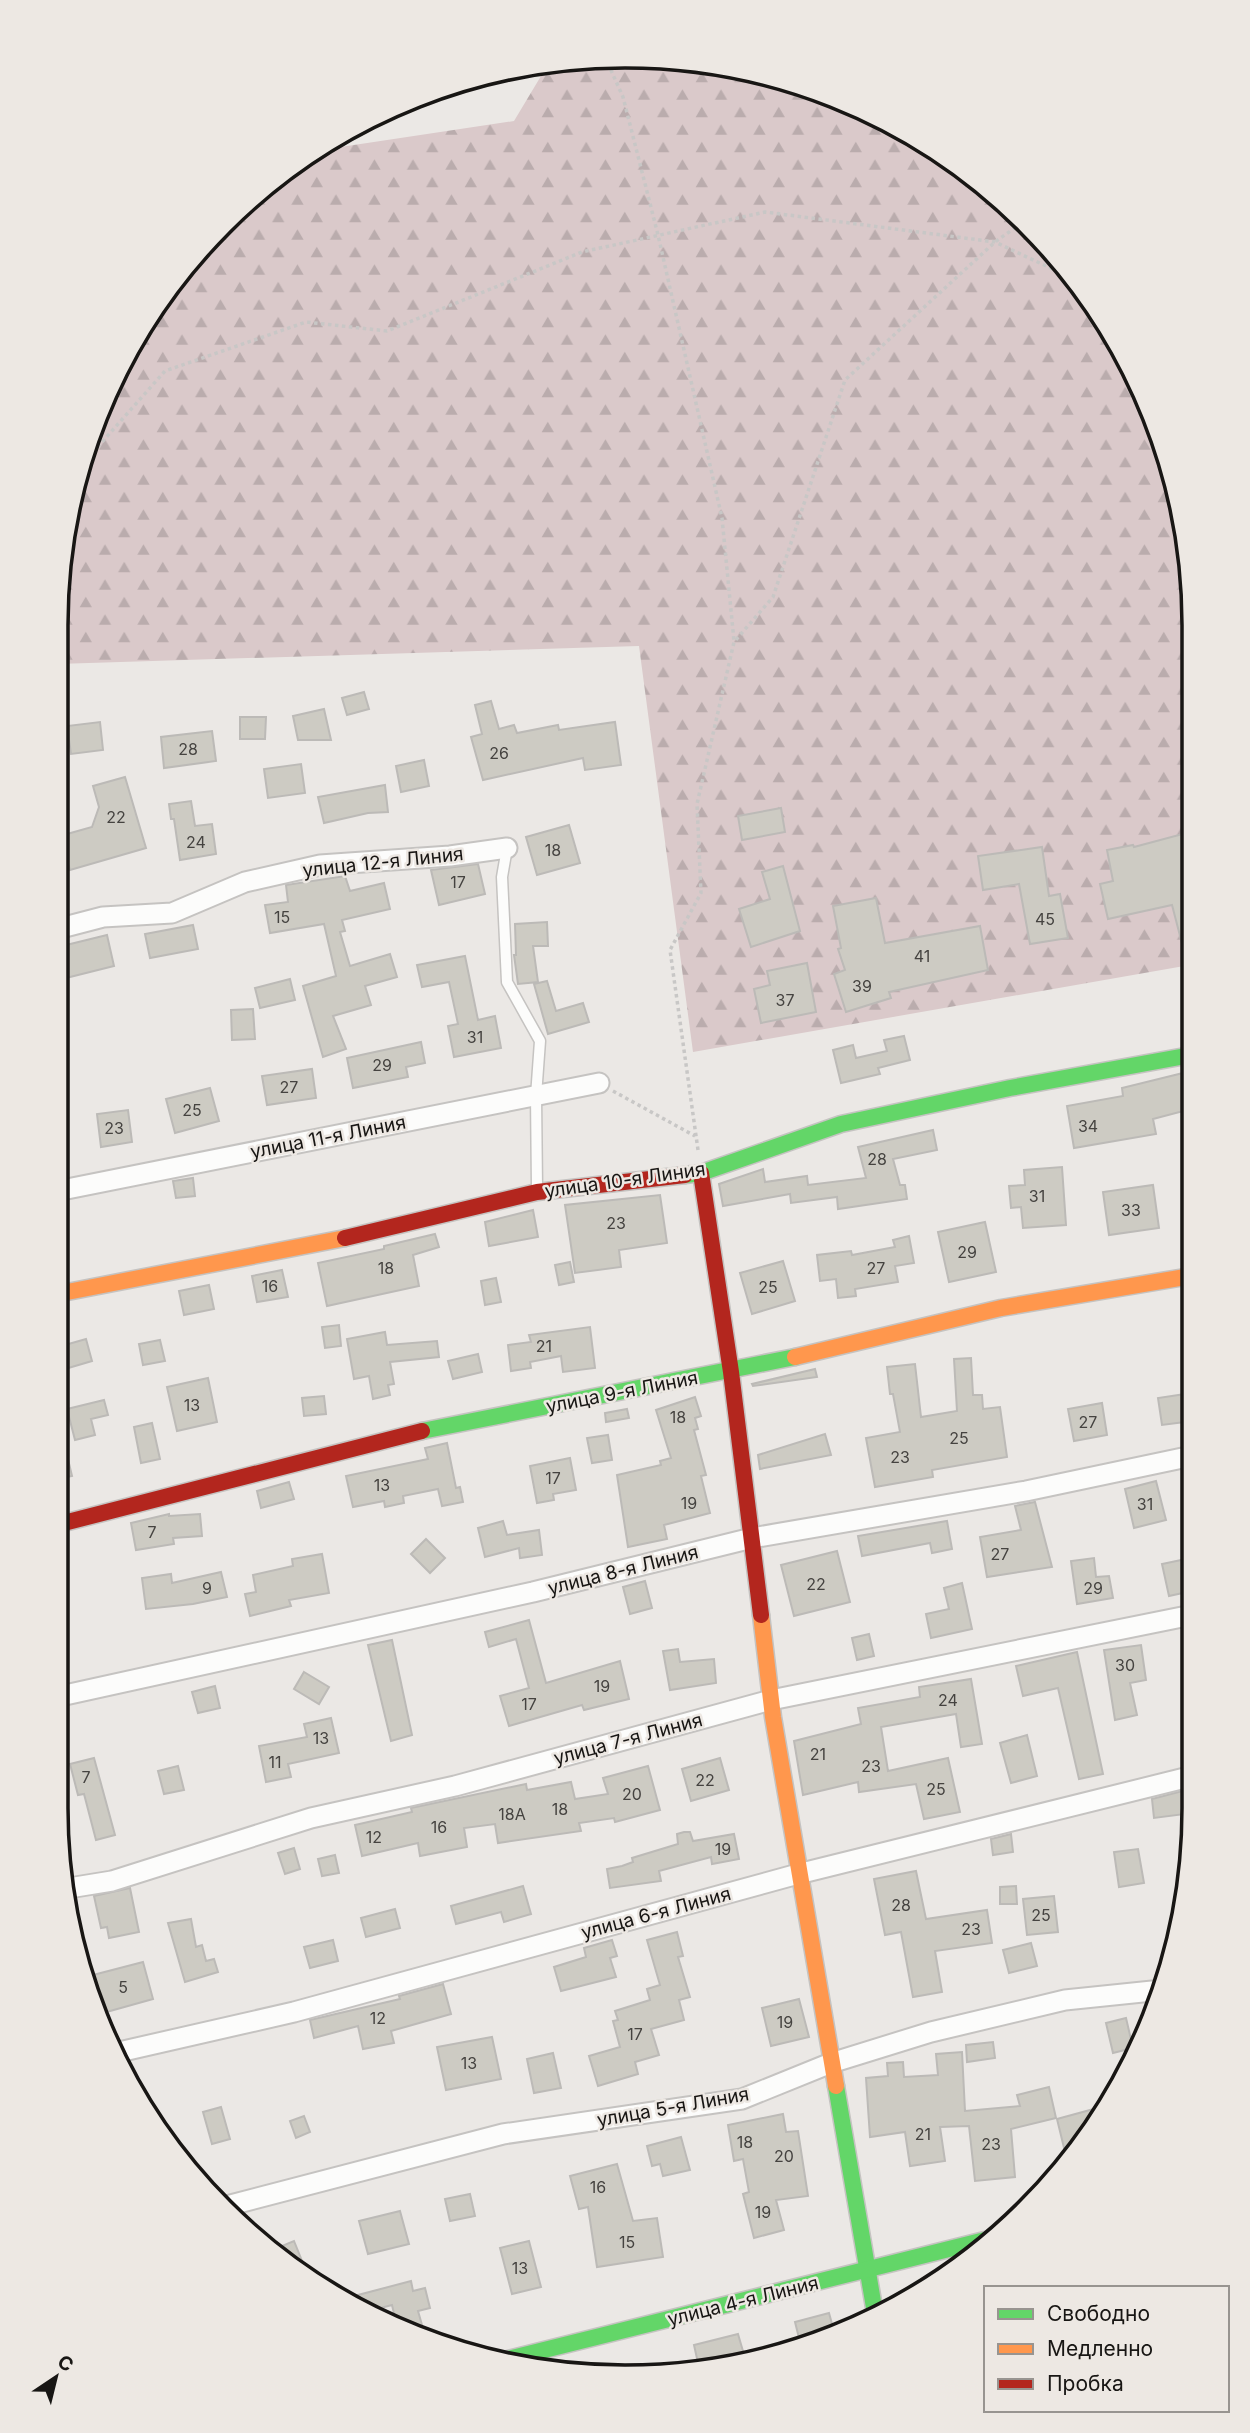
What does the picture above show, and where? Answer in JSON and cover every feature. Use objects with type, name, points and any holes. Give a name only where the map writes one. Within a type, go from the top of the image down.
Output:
[{"type":"street","name":"улица 12-я Линия","points":[[68,926],[103,917],[172,913],[245,881],[320,865],[450,856],[507,848]]},
{"type":"street","name":"улица 10-я Линия","points":[[68,1291],[303,1248],[537,1192],[701,1172],[841,1124],[1010,1088],[1182,1057]]},
{"type":"street","name":"улица 11-я Линия","points":[[68,1189],[599,1083]]},
{"type":"street","points":[[701,1172],[731,1372],[771,1700],[874,2306]]},
{"type":"street","name":"улица 9-я Линия","points":[[68,1522],[413,1433],[731,1372],[1000,1308],[1182,1278]]},
{"type":"street","name":"улица 8-я Линия","points":[[68,1694],[533,1592],[752,1538],[1026,1491],[1182,1458]]},
{"type":"street","name":"улица 7-я Линия","points":[[74,1887],[112,1881],[311,1818],[455,1786],[771,1700],[1182,1617]]},
{"type":"street","name":"улица 6-я Линия","points":[[125,2051],[294,2012],[799,1874],[1182,1779]]},
{"type":"street","name":"улица 5-я Линия","points":[[233,2204],[503,2134],[742,2099],[831,2063],[930,2032],[1065,2000],[1150,1991]]},
{"type":"street","name":"улица 4-я Линия","points":[[523,2355],[971,2245]]},
{"type":"lane","points":[[507,848],[502,877],[507,982],[540,1041],[536,1096],[537,1192]]},
{"type":"path","points":[[610,68],[623,97],[658,235],[722,518],[734,642],[697,804],[701,893],[670,950],[701,1172]]},
{"type":"path","points":[[98,447],[165,371],[306,323],[387,331],[582,252],[765,212],[995,242],[1053,269]]},
{"type":"path","points":[[734,642],[773,597],[845,380],[995,242],[1015,228]]},
{"type":"path","points":[[599,1083],[696,1136]]},
{"type":"green space","points":[[589,69],[661,69],[734,79],[769,87],[838,111],[871,126],[934,162],[964,183],[1019,231],[1067,286],[1107,347],[1139,412],[1163,481],[1171,516],[1181,589],[1182,625],[1182,966],[693,1052],[639,646],[68,664],[69,589],[73,552],[87,481],[98,446],[126,379],[143,347],[183,286],[206,258],[258,206],[286,183],[340,147],[514,121],[542,75],[552,73]]},
{"type":"building","points":[[364,692],[369,709],[347,715],[342,698]]},
{"type":"building","points":[[491,701],[499,729],[514,725],[517,733],[558,725],[559,730],[615,722],[621,765],[585,770],[583,758],[483,780],[471,737],[482,734],[475,705]]},
{"type":"building","points":[[324,709],[331,740],[298,740],[293,716]]},
{"type":"building","points":[[240,717],[266,717],[265,739],[240,739]]},
{"type":"building","points":[[100,722],[103,750],[71,754],[68,726]]},
{"type":"building","points":[[212,731],[216,761],[164,768],[161,737]]},
{"type":"building","points":[[424,760],[429,786],[401,792],[396,766]]},
{"type":"building","points":[[301,764],[305,793],[268,798],[264,769]]},
{"type":"building","points":[[125,777],[146,848],[70,870],[68,834],[92,827],[99,807],[93,786]]},
{"type":"building","points":[[385,785],[388,812],[368,813],[324,823],[318,797]]},
{"type":"building","points":[[191,801],[195,826],[212,824],[216,854],[180,860],[169,804]]},
{"type":"building","points":[[781,808],[785,832],[742,840],[738,816]]},
{"type":"building","points":[[569,825],[580,863],[537,875],[526,837]]},
{"type":"building","points":[[1182,834],[1182,943],[1172,905],[1108,919],[1100,884],[1113,881],[1107,850],[1134,847]]},
{"type":"building","points":[[1042,847],[1049,896],[1060,894],[1068,938],[1030,944],[1019,884],[983,890],[978,856]]},
{"type":"building","points":[[478,864],[485,894],[439,905],[431,870]]},
{"type":"building","points":[[783,866],[800,931],[751,947],[739,909],[770,899],[762,872]]},
{"type":"building","points":[[345,876],[350,891],[384,883],[390,909],[342,920],[345,931],[340,932],[350,966],[390,954],[397,977],[365,986],[371,1005],[333,1016],[346,1049],[323,1057],[303,986],[336,976],[324,924],[270,933],[265,905],[288,902],[286,885]]},
{"type":"building","points":[[876,898],[885,943],[980,926],[988,970],[889,992],[891,998],[846,1012],[834,974],[845,970],[838,949],[841,948],[833,906]]},
{"type":"building","points":[[547,922],[548,946],[533,946],[538,982],[518,984],[514,955],[515,924]]},
{"type":"building","points":[[193,925],[198,949],[150,958],[145,934]]},
{"type":"building","points":[[107,935],[114,966],[68,978],[68,945]]},
{"type":"building","points":[[465,956],[478,1020],[495,1016],[501,1048],[454,1057],[448,1026],[458,1024],[449,982],[422,987],[417,965]]},
{"type":"building","points":[[807,963],[816,1012],[761,1023],[754,989],[770,985],[767,971]]},
{"type":"building","points":[[290,979],[295,1000],[260,1008],[255,988]]},
{"type":"building","points":[[547,981],[556,1011],[583,1003],[589,1022],[548,1034],[534,984]]},
{"type":"building","points":[[253,1009],[255,1039],[232,1040],[231,1010]]},
{"type":"building","points":[[904,1036],[910,1060],[878,1068],[880,1074],[841,1083],[833,1050],[853,1045],[856,1058],[887,1051],[884,1040]]},
{"type":"building","points":[[421,1042],[425,1063],[406,1067],[408,1077],[353,1088],[347,1058]]},
{"type":"building","points":[[312,1069],[316,1098],[267,1105],[262,1076]]},
{"type":"building","points":[[1182,1073],[1182,1111],[1153,1119],[1156,1134],[1074,1148],[1067,1106],[1123,1096],[1122,1088]]},
{"type":"building","points":[[210,1088],[219,1121],[175,1133],[166,1099]]},
{"type":"building","points":[[128,1110],[132,1142],[101,1147],[97,1114]]},
{"type":"building","points":[[933,1130],[937,1150],[893,1159],[900,1185],[905,1185],[907,1199],[838,1209],[837,1197],[791,1203],[790,1194],[723,1206],[719,1184],[763,1169],[765,1182],[807,1176],[808,1185],[866,1178],[858,1147]]},
{"type":"building","points":[[1062,1167],[1066,1225],[1023,1228],[1021,1207],[1011,1208],[1009,1186],[1025,1185],[1024,1170]]},
{"type":"building","points":[[193,1178],[195,1196],[176,1198],[173,1181]]},
{"type":"building","points":[[1153,1185],[1159,1228],[1109,1235],[1103,1192]]},
{"type":"building","points":[[660,1195],[667,1243],[619,1250],[621,1267],[575,1273],[565,1205]]},
{"type":"building","points":[[533,1210],[538,1237],[489,1246],[485,1222]]},
{"type":"building","points":[[985,1222],[996,1272],[949,1282],[938,1232]]},
{"type":"building","points":[[435,1234],[439,1247],[413,1255],[419,1286],[327,1306],[318,1263],[384,1249],[384,1246]]},
{"type":"building","points":[[909,1236],[914,1263],[895,1266],[898,1282],[855,1289],[856,1296],[838,1298],[836,1279],[820,1281],[817,1255],[851,1251],[852,1255],[895,1247],[893,1240]]},
{"type":"building","points":[[783,1261],[795,1301],[752,1314],[740,1273]]},
{"type":"building","points":[[570,1262],[574,1282],[559,1285],[555,1265]]},
{"type":"building","points":[[282,1270],[288,1297],[257,1302],[252,1276]]},
{"type":"building","points":[[496,1278],[501,1302],[485,1305],[481,1281]]},
{"type":"building","points":[[209,1285],[214,1309],[184,1315],[179,1291]]},
{"type":"building","points":[[339,1325],[341,1346],[325,1348],[322,1327]]},
{"type":"building","points":[[590,1327],[595,1368],[563,1372],[561,1356],[530,1362],[531,1368],[511,1371],[508,1345],[531,1342],[529,1335]]},
{"type":"building","points":[[385,1332],[387,1345],[437,1341],[439,1357],[390,1362],[394,1384],[388,1385],[390,1395],[373,1399],[369,1376],[354,1379],[347,1339]]},
{"type":"building","points":[[86,1339],[92,1361],[68,1368],[68,1344]]},
{"type":"building","points":[[160,1340],[165,1361],[143,1365],[139,1344]]},
{"type":"building","points":[[478,1354],[482,1372],[453,1379],[448,1361]]},
{"type":"building","points":[[971,1358],[973,1395],[982,1395],[983,1409],[1000,1407],[1007,1457],[932,1470],[933,1477],[875,1487],[866,1438],[900,1432],[893,1394],[890,1394],[887,1367],[915,1364],[921,1417],[957,1411],[954,1359]]},
{"type":"building","points":[[815,1369],[817,1377],[752,1384]]},
{"type":"building","points":[[208,1378],[217,1422],[177,1431],[167,1387]]},
{"type":"building","points":[[1182,1394],[1182,1422],[1162,1425],[1158,1398]]},
{"type":"building","points":[[324,1396],[326,1414],[304,1416],[302,1398]]},
{"type":"building","points":[[695,1397],[701,1416],[695,1418],[698,1429],[694,1430],[706,1475],[701,1476],[710,1513],[664,1525],[667,1539],[628,1547],[617,1475],[661,1465],[660,1461],[671,1458],[656,1410]]},
{"type":"building","points":[[104,1400],[108,1415],[91,1419],[95,1435],[75,1440],[68,1409]]},
{"type":"building","points":[[1102,1403],[1107,1435],[1074,1441],[1068,1409]]},
{"type":"building","points":[[627,1409],[629,1418],[606,1422],[605,1413]]},
{"type":"building","points":[[152,1423],[160,1459],[141,1463],[134,1427]]},
{"type":"building","points":[[825,1434],[831,1455],[760,1469],[758,1455]]},
{"type":"building","points":[[608,1435],[612,1460],[592,1463],[587,1438]]},
{"type":"building","points":[[447,1443],[456,1488],[460,1487],[463,1502],[442,1506],[438,1489],[403,1496],[404,1503],[385,1507],[384,1501],[353,1507],[346,1476],[428,1459],[425,1448]]},
{"type":"building","points":[[570,1458],[576,1490],[553,1494],[554,1500],[537,1503],[530,1466]]},
{"type":"building","points":[[68,1459],[72,1476],[68,1477]]},
{"type":"building","points":[[1156,1481],[1166,1520],[1134,1528],[1125,1489]]},
{"type":"building","points":[[289,1482],[294,1499],[261,1508],[257,1491]]},
{"type":"building","points":[[1035,1502],[1052,1567],[987,1577],[980,1537],[1021,1530],[1015,1506]]},
{"type":"building","points":[[169,1514],[200,1514],[202,1536],[173,1538],[174,1544],[136,1550],[131,1523]]},
{"type":"building","points":[[503,1521],[507,1535],[539,1530],[542,1555],[520,1558],[519,1548],[485,1557],[478,1528]]},
{"type":"building","points":[[947,1521],[952,1549],[932,1553],[930,1543],[862,1556],[858,1536]]},
{"type":"building","points":[[426,1539],[445,1558],[430,1573],[411,1554]]},
{"type":"building","points":[[837,1551],[850,1602],[794,1616],[781,1565]]},
{"type":"building","points":[[322,1554],[329,1593],[289,1600],[291,1606],[250,1616],[245,1594],[256,1592],[253,1575],[293,1566],[292,1559]]},
{"type":"building","points":[[1094,1558],[1096,1577],[1109,1576],[1113,1598],[1077,1604],[1071,1561]]},
{"type":"building","points":[[1182,1560],[1182,1593],[1169,1596],[1162,1564]]},
{"type":"building","points":[[221,1572],[227,1597],[146,1609],[142,1578],[171,1574],[172,1583]]},
{"type":"building","points":[[645,1581],[652,1608],[630,1614],[623,1587]]},
{"type":"building","points":[[962,1583],[972,1629],[931,1638],[926,1614],[949,1609],[944,1588]]},
{"type":"building","points":[[529,1620],[546,1683],[620,1661],[629,1699],[584,1710],[582,1705],[509,1726],[500,1696],[529,1688],[516,1639],[489,1647],[485,1632]]},
{"type":"building","points":[[869,1634],[874,1656],[857,1660],[852,1638]]},
{"type":"building","points":[[392,1640],[412,1735],[391,1741],[368,1645]]},
{"type":"building","points":[[1141,1645],[1146,1680],[1130,1683],[1137,1715],[1115,1720],[1104,1650]]},
{"type":"building","points":[[678,1649],[680,1662],[714,1659],[716,1683],[670,1690],[663,1651]]},
{"type":"building","points":[[1077,1652],[1103,1774],[1079,1779],[1058,1688],[1023,1696],[1016,1666]]},
{"type":"building","points":[[304,1672],[329,1687],[319,1704],[294,1689]]},
{"type":"building","points":[[971,1679],[982,1744],[961,1747],[956,1714],[881,1727],[888,1771],[948,1758],[960,1812],[924,1819],[916,1784],[859,1792],[858,1782],[803,1795],[794,1741],[861,1724],[858,1708],[920,1697],[919,1687]]},
{"type":"building","points":[[215,1686],[220,1708],[198,1713],[192,1692]]},
{"type":"building","points":[[331,1718],[339,1753],[288,1764],[291,1777],[266,1782],[259,1746],[307,1737],[304,1724]]},
{"type":"building","points":[[1027,1735],[1037,1776],[1011,1783],[1000,1743]]},
{"type":"building","points":[[94,1758],[115,1835],[96,1840],[84,1794],[78,1795],[70,1764]]},
{"type":"building","points":[[720,1758],[729,1790],[691,1801],[682,1769]]},
{"type":"building","points":[[178,1766],[184,1790],[164,1794],[158,1771]]},
{"type":"building","points":[[648,1766],[660,1810],[615,1822],[614,1818],[579,1823],[581,1831],[498,1843],[495,1824],[464,1828],[467,1847],[420,1856],[418,1843],[362,1856],[355,1825],[412,1812],[411,1808],[526,1784],[527,1790],[571,1782],[575,1799],[608,1794],[603,1778]]},
{"type":"building","points":[[1182,1791],[1182,1814],[1154,1818],[1152,1799]]},
{"type":"building","points":[[690,1832],[693,1841],[734,1834],[739,1859],[712,1864],[711,1857],[659,1871],[661,1881],[610,1888],[607,1869],[622,1866],[633,1862],[632,1858],[678,1844],[677,1834]]},
{"type":"building","points":[[1011,1834],[1013,1852],[993,1855],[991,1839]]},
{"type":"building","points":[[294,1848],[300,1869],[285,1874],[278,1853]]},
{"type":"building","points":[[1138,1849],[1144,1883],[1119,1887],[1114,1852]]},
{"type":"building","points":[[335,1855],[339,1873],[322,1876],[318,1859]]},
{"type":"building","points":[[916,1871],[926,1919],[987,1910],[992,1943],[935,1951],[942,1992],[913,1997],[901,1932],[885,1935],[874,1879]]},
{"type":"building","points":[[523,1886],[531,1914],[504,1922],[501,1912],[456,1924],[451,1906]]},
{"type":"building","points":[[1016,1886],[1017,1904],[1000,1904],[1000,1887]]},
{"type":"building","points":[[130,1888],[139,1932],[109,1938],[107,1927],[101,1928],[94,1896]]},
{"type":"building","points":[[1054,1896],[1058,1932],[1027,1935],[1023,1899]]},
{"type":"building","points":[[395,1909],[400,1928],[366,1937],[361,1918]]},
{"type":"building","points":[[191,1919],[196,1947],[202,1945],[206,1961],[214,1959],[218,1972],[185,1982],[168,1923]]},
{"type":"building","points":[[677,1932],[683,1956],[678,1957],[690,1997],[679,2000],[684,2020],[651,2029],[659,2055],[635,2062],[638,2074],[598,2086],[589,2056],[620,2047],[613,2021],[618,2020],[615,2011],[650,2000],[647,1989],[660,1985],[647,1940]]},
{"type":"building","points":[[333,1940],[338,1961],[310,1968],[304,1947]]},
{"type":"building","points":[[612,1940],[617,1956],[610,1958],[616,1977],[561,1991],[554,1967],[586,1957],[584,1948]]},
{"type":"building","points":[[1031,1943],[1037,1966],[1009,1973],[1003,1950]]},
{"type":"building","points":[[143,1962],[153,1999],[107,2012],[94,1975]]},
{"type":"building","points":[[443,1984],[451,2014],[391,2031],[394,2043],[363,2049],[358,2026],[314,2038],[310,2020],[400,1999],[399,1996]]},
{"type":"building","points":[[799,1999],[809,2037],[771,2046],[762,2008]]},
{"type":"building","points":[[1126,2018],[1131,2039],[1126,2050],[1113,2053],[1106,2023]]},
{"type":"building","points":[[492,2037],[501,2079],[446,2090],[437,2047]]},
{"type":"building","points":[[993,2042],[995,2058],[967,2062],[966,2045]]},
{"type":"building","points":[[962,2052],[965,2111],[1020,2106],[1017,2095],[1049,2087],[1056,2118],[1011,2129],[1015,2177],[975,2181],[969,2126],[940,2127],[945,2161],[910,2166],[905,2132],[870,2137],[866,2078],[888,2076],[887,2063],[903,2062],[904,2077],[938,2075],[936,2054]]},
{"type":"building","points":[[553,2053],[561,2088],[534,2093],[527,2059]]},
{"type":"building","points":[[221,2107],[230,2139],[212,2144],[203,2112]]},
{"type":"building","points":[[1093,2109],[1065,2150],[1057,2119]]},
{"type":"building","points":[[783,2114],[786,2132],[798,2131],[808,2196],[776,2200],[784,2230],[754,2238],[743,2194],[749,2192],[743,2159],[734,2161],[728,2125]]},
{"type":"building","points":[[304,2116],[310,2132],[296,2138],[290,2121]]},
{"type":"building","points":[[681,2137],[690,2170],[663,2176],[660,2164],[652,2166],[647,2146]]},
{"type":"building","points":[[617,2164],[633,2221],[657,2218],[663,2257],[597,2267],[588,2207],[579,2209],[570,2176]]},
{"type":"building","points":[[470,2194],[475,2216],[450,2221],[445,2199]]},
{"type":"building","points":[[400,2211],[409,2244],[368,2254],[359,2221]]},
{"type":"building","points":[[294,2241],[302,2261],[286,2250],[281,2246]]},
{"type":"building","points":[[529,2241],[541,2287],[512,2294],[500,2248]]},
{"type":"building","points":[[411,2281],[413,2291],[425,2288],[430,2308],[418,2311],[421,2325],[394,2314],[392,2305],[381,2308],[357,2295]]},
{"type":"building","points":[[829,2313],[832,2324],[799,2337],[795,2322]]},
{"type":"building","points":[[738,2334],[743,2352],[697,2360],[694,2345]]},
{"type":"traffic: fast","points":[[685,1175],[701,1173],[841,1124],[1010,1088],[1182,1057]]},
{"type":"traffic: fast","points":[[422,1431],[795,1357]]},
{"type":"traffic: fast","points":[[836,2086],[874,2306]]},
{"type":"traffic: fast","points":[[523,2355],[972,2243]]},
{"type":"traffic: slow","points":[[68,1292],[345,1238]]},
{"type":"traffic: slow","points":[[795,1357],[1001,1308],[1182,1278]]},
{"type":"traffic: slow","points":[[761,1615],[773,1717],[836,2086]]},
{"type":"traffic: jam","points":[[701,1173],[731,1372],[761,1615]]},
{"type":"traffic: jam","points":[[345,1238],[537,1192],[685,1175]]},
{"type":"traffic: jam","points":[[68,1522],[422,1431]]}]
